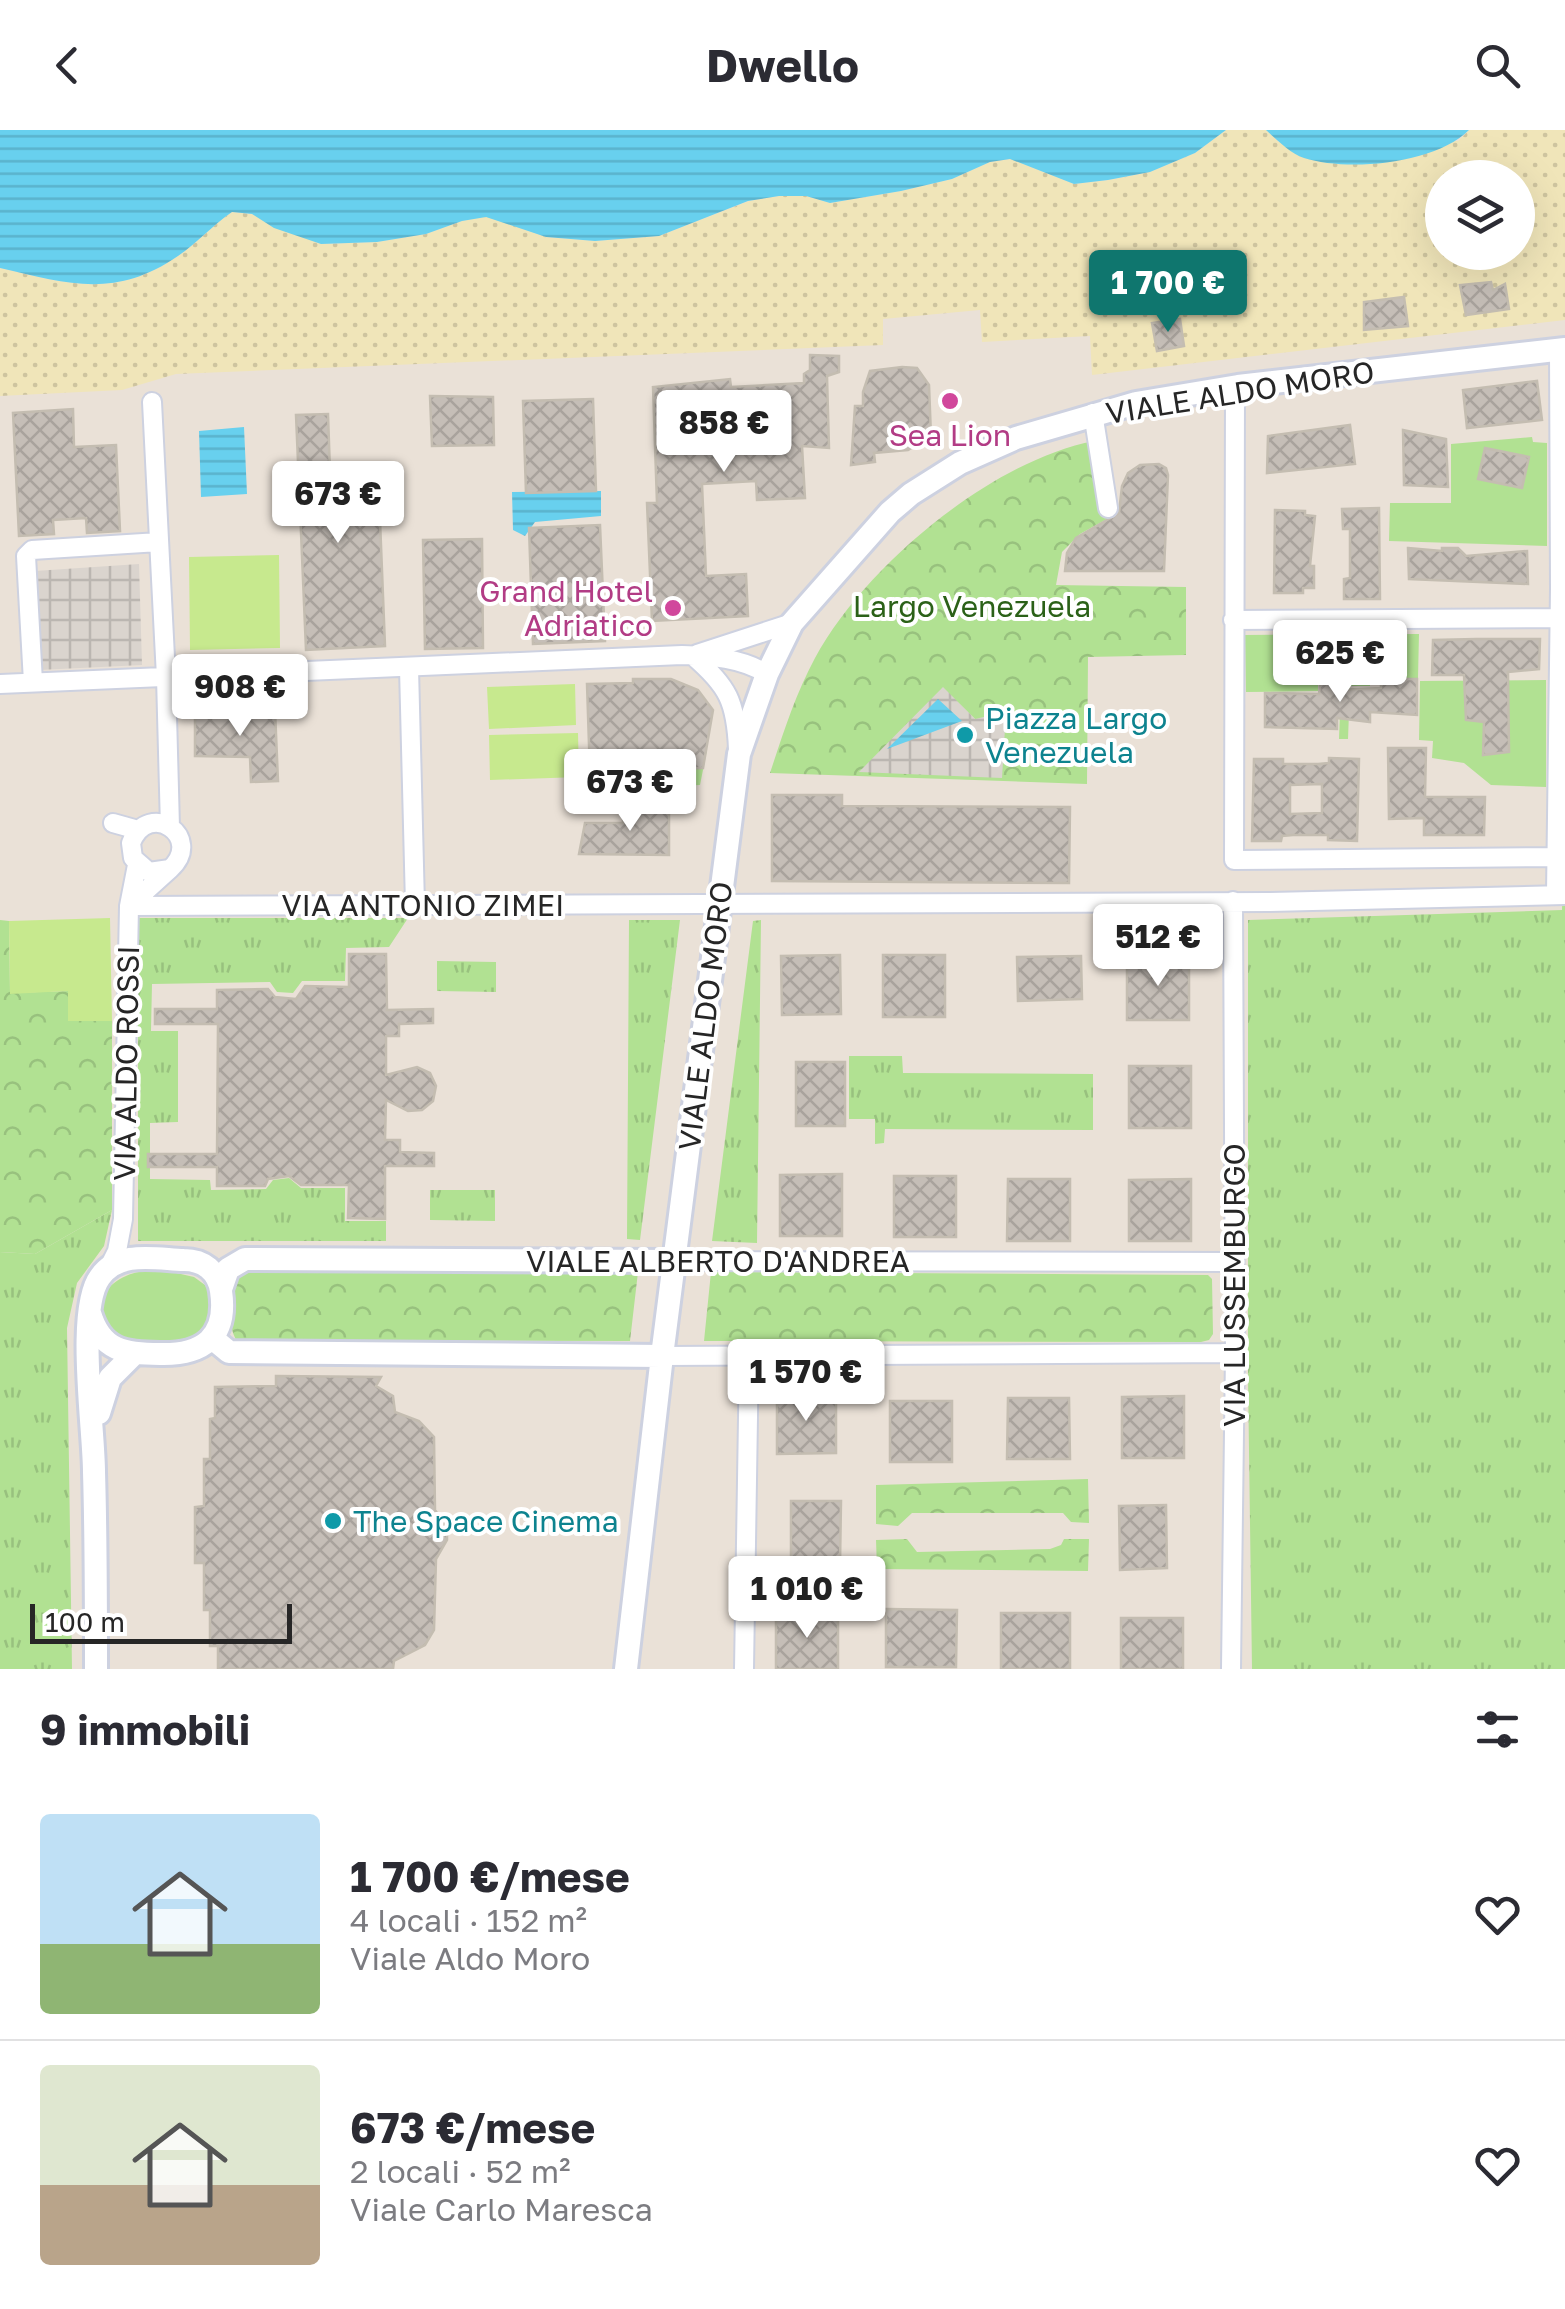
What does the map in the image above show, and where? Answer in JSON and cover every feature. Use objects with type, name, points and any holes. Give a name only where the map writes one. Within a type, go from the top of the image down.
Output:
[{"type":"street","name":"VIALE ALDO MORO","points":[[626,1669],[739,754],[767,674],[792,623],[870,531],[911,494],[979,454],[1016,438],[1093,414],[1235,386],[1562,349]]},
{"type":"street","points":[[1560,894],[1556,858],[1562,349]]},
{"type":"street","points":[[1235,386],[1234,860],[1556,858]]},
{"type":"street","points":[[152,402],[170,827]]},
{"type":"street","points":[[1093,414],[1108,508]]},
{"type":"street","points":[[33,682],[26,556],[32,550],[159,542]]},
{"type":"street","points":[[1233,620],[1559,618]]},
{"type":"street","points":[[692,656],[792,623]]},
{"type":"street","points":[[692,656],[720,679],[729,696],[736,716],[739,754]]},
{"type":"street","points":[[0,684],[692,656],[754,666],[767,674]]},
{"type":"street","points":[[409,668],[415,905]]},
{"type":"street","points":[[113,823],[142,828],[158,822],[170,827],[181,848],[170,869],[149,872],[137,864],[131,843],[142,828],[160,802],[167,779]]},
{"type":"street","name":"VIA ALDO ROSSI","points":[[110,1267],[117,1252],[122,1220],[129,906],[137,864]]},
{"type":"street","name":"VIA ALDO ROSSI","points":[[129,906],[170,869]]},
{"type":"street","name":"VIA ANTONIO ZIMEI","points":[[129,906],[1233,901],[1560,894]]},
{"type":"street","name":"VIA LUSSEMBURGO","points":[[1231,1669],[1235,1354],[1233,901]]},
{"type":"street","name":"VIA ALDO ROSSI","points":[[122,1220],[142,1258]]},
{"type":"street","points":[[90,1313],[96,1330],[118,1350],[180,1354],[212,1338],[220,1321],[221,1290],[212,1272],[199,1262],[142,1258],[123,1260],[110,1267],[94,1286],[90,1313],[96,1669]]},
{"type":"street","name":"VIALE ALBERTO D'ANDREA","points":[[221,1290],[228,1269],[244,1259],[1234,1262]]},
{"type":"street","points":[[212,1338],[229,1352],[662,1356],[1235,1354]]},
{"type":"street","points":[[93,1436],[110,1378],[134,1354]]},
{"type":"street","points":[[744,1669],[749,1354]]},
{"type":"green space","points":[[1532,437],[1533,442],[1547,443],[1547,546],[1389,541],[1390,503],[1451,503],[1451,444]]},
{"type":"green space","name":"Largo Venezuela","points":[[1094,441],[1107,519],[1080,534],[1062,552],[1056,585],[1186,587],[1186,655],[1088,657],[1087,784],[770,773],[795,700],[815,658],[865,588],[898,554],[974,494],[1054,452]],"holes":[[[943,688],[975,719],[912,772],[860,772]]]},
{"type":"green space","points":[[279,555],[280,648],[190,650],[189,557]]},
{"type":"green space","points":[[1419,634],[1418,678],[1370,678],[1370,686],[1350,686],[1348,739],[1339,739],[1341,683],[1318,683],[1318,691],[1246,692],[1245,635]]},
{"type":"green space","points":[[1546,680],[1546,787],[1491,785],[1464,763],[1432,758],[1433,741],[1419,740],[1420,681]]},
{"type":"green space","points":[[575,684],[576,725],[489,729],[487,687]]},
{"type":"green space","points":[[578,733],[579,777],[490,780],[489,735]]},
{"type":"green space","points":[[1565,745],[1565,1669],[1252,1669],[1248,920],[1562,910]]},
{"type":"green space","points":[[690,746],[707,750],[700,785],[612,789],[612,774]]},
{"type":"green space","points":[[110,918],[112,1021],[68,1021],[68,991],[10,994],[9,921]]},
{"type":"green space","points":[[138,918],[408,918],[389,947],[346,948],[345,981],[302,981],[293,993],[277,992],[270,982],[152,984],[151,1031],[178,1031],[178,1122],[150,1123],[150,1179],[210,1180],[211,1190],[266,1189],[273,1180],[289,1178],[301,1188],[345,1188],[345,1221],[386,1221],[386,1241],[138,1241]]},
{"type":"green space","points":[[0,920],[9,921],[10,993],[68,991],[70,1021],[112,1021],[112,1210],[35,1254],[0,1252]]},
{"type":"green space","points":[[629,920],[680,920],[640,1240],[627,1239]]},
{"type":"green space","points":[[761,920],[757,1243],[712,1241],[753,921]]},
{"type":"green space","points":[[437,961],[496,962],[496,992],[437,991]]},
{"type":"green space","points":[[849,1056],[902,1056],[903,1073],[1093,1074],[1093,1130],[885,1129],[884,1143],[875,1144],[875,1119],[849,1119]]},
{"type":"green space","points":[[430,1190],[495,1190],[495,1221],[430,1220]]},
{"type":"green space","points":[[112,1210],[104,1246],[77,1283],[67,1328],[72,1669],[0,1669],[0,1252],[35,1254]]},
{"type":"green space","points":[[238,1271],[638,1272],[630,1341],[236,1340],[230,1314]]},
{"type":"green space","points":[[139,1272],[172,1272],[194,1277],[205,1285],[211,1296],[211,1320],[199,1338],[168,1349],[114,1338],[102,1317],[102,1300],[110,1286]]},
{"type":"green space","points":[[711,1272],[1208,1275],[1212,1279],[1213,1334],[1201,1342],[704,1341]]},
{"type":"green space","points":[[1088,1479],[1089,1523],[1071,1522],[1063,1513],[912,1513],[898,1526],[876,1524],[876,1485]]},
{"type":"green space","points":[[907,1539],[917,1552],[1050,1549],[1061,1545],[1064,1539],[1089,1539],[1088,1571],[877,1569],[876,1540]]},
{"type":"sand","points":[[1226,130],[1266,130],[1279,142],[1458,141],[1469,130],[1565,130],[1565,320],[1092,375],[1090,336],[982,342],[980,310],[883,319],[883,345],[176,374],[122,390],[0,396],[0,268],[70,283],[112,283],[133,278],[178,256],[232,212],[252,214],[321,244],[377,242],[426,234],[486,216],[546,237],[595,241],[659,236],[749,201],[779,196],[806,196],[830,203],[901,191],[1011,159],[1074,184],[1150,172],[1195,153]]},
{"type":"shaded area","points":[[139,564],[142,665],[39,670],[35,571]]},
{"type":"shaded area","name":"Piazza Largo Venezuela","points":[[943,687],[975,719],[1006,712],[1002,778],[859,772]]},
{"type":"water","points":[[0,130],[1226,130],[1195,153],[1150,172],[1108,180],[1074,184],[1010,159],[990,162],[952,179],[830,203],[806,196],[748,201],[659,236],[595,241],[546,237],[486,217],[426,234],[377,242],[321,244],[274,228],[252,214],[232,212],[155,270],[112,283],[91,284],[0,268]]},
{"type":"water","points":[[1266,130],[1469,130],[1454,142],[1413,157],[1344,164],[1299,156]]},
{"type":"water","points":[[244,427],[247,494],[201,497],[199,431]]},
{"type":"water","points":[[601,491],[601,516],[535,522],[525,536],[513,530],[512,492]]},
{"type":"water","points":[[938,699],[962,721],[887,749]]},
{"type":"building","points":[[1491,282],[1493,290],[1505,284],[1509,309],[1466,315],[1460,285]]},
{"type":"building","points":[[1404,297],[1408,326],[1364,330],[1364,302]]},
{"type":"building","points":[[1180,319],[1184,346],[1157,351],[1152,323]]},
{"type":"building","points":[[810,355],[839,356],[839,372],[827,376],[829,448],[802,446],[805,498],[757,500],[756,481],[702,484],[706,576],[746,574],[748,616],[652,621],[647,503],[657,503],[653,387],[730,379],[731,387],[804,383],[804,374],[810,370]]},
{"type":"building","points":[[917,368],[929,385],[931,436],[908,450],[874,453],[875,462],[851,465],[855,406],[863,406],[870,371]]},
{"type":"building","points":[[1537,381],[1542,420],[1467,428],[1463,390]]},
{"type":"building","points":[[430,396],[493,397],[494,445],[432,446]]},
{"type":"building","points":[[593,399],[596,491],[526,493],[523,401]]},
{"type":"building","points":[[73,409],[74,447],[116,445],[120,531],[87,533],[86,518],[53,520],[54,534],[19,536],[13,413]]},
{"type":"building","points":[[328,414],[330,472],[378,470],[385,646],[306,650],[296,415]]},
{"type":"building","points":[[1350,425],[1355,464],[1267,473],[1268,436]]},
{"type":"building","points":[[1403,430],[1446,439],[1448,487],[1404,485]]},
{"type":"building","points":[[1485,448],[1529,457],[1522,488],[1478,479]]},
{"type":"building","points":[[1159,464],[1168,475],[1164,571],[1065,571],[1067,553],[1076,538],[1119,513],[1128,473],[1140,465]]},
{"type":"building","points":[[1379,508],[1380,599],[1344,599],[1344,579],[1350,578],[1350,529],[1343,529],[1342,509]]},
{"type":"building","points":[[1275,510],[1305,511],[1305,515],[1315,516],[1310,566],[1314,566],[1314,588],[1303,588],[1303,593],[1274,593]]},
{"type":"building","points":[[600,525],[605,641],[533,644],[529,528]]},
{"type":"building","points":[[482,539],[483,648],[425,649],[423,540]]},
{"type":"building","points":[[1408,548],[1458,548],[1466,556],[1527,551],[1528,584],[1409,579]]},
{"type":"building","points":[[1540,639],[1539,669],[1508,672],[1509,752],[1483,755],[1484,722],[1466,720],[1464,675],[1432,675],[1433,640]]},
{"type":"building","points":[[633,679],[671,679],[698,690],[713,710],[703,768],[590,775],[587,684],[633,683]]},
{"type":"building","points":[[1381,679],[1417,679],[1417,715],[1370,712],[1370,722],[1337,718],[1337,729],[1265,727],[1265,693],[1319,694],[1320,684],[1338,684],[1338,690],[1381,688]]},
{"type":"building","points":[[195,709],[275,710],[278,781],[251,782],[250,757],[195,756]]},
{"type":"building","points":[[1388,748],[1426,748],[1425,797],[1485,797],[1484,835],[1424,835],[1424,818],[1389,819]]},
{"type":"building","points":[[1329,758],[1359,759],[1357,841],[1328,840],[1328,835],[1293,835],[1282,836],[1281,841],[1252,841],[1254,759],[1283,759],[1283,764],[1329,763]],"holes":[[[1322,784],[1322,813],[1290,814],[1290,785]]]},
{"type":"building","points":[[772,795],[842,795],[842,806],[1070,807],[1069,883],[772,881]]},
{"type":"building","points":[[623,807],[669,809],[669,855],[579,854],[585,823],[623,823]]},
{"type":"building","points":[[349,954],[386,954],[387,1010],[433,1009],[433,1023],[399,1024],[399,1036],[386,1036],[386,1075],[417,1067],[430,1073],[436,1086],[433,1101],[422,1110],[408,1111],[386,1100],[385,1140],[400,1140],[400,1152],[434,1153],[434,1166],[385,1166],[385,1219],[348,1218],[349,1185],[301,1185],[289,1176],[268,1179],[265,1186],[217,1186],[217,1167],[148,1167],[148,1154],[217,1154],[218,1024],[155,1024],[155,1009],[217,1009],[217,990],[268,989],[275,997],[296,999],[305,986],[349,987]]},
{"type":"building","points":[[840,955],[841,1014],[782,1015],[781,956]]},
{"type":"building","points":[[883,955],[945,955],[945,1017],[883,1017]]},
{"type":"building","points":[[1081,956],[1082,999],[1018,1001],[1017,957]]},
{"type":"building","points":[[1127,958],[1189,958],[1189,1020],[1127,1020]]},
{"type":"building","points":[[796,1062],[845,1062],[845,1126],[796,1126]]},
{"type":"building","points":[[1129,1066],[1191,1066],[1191,1128],[1129,1128]]},
{"type":"building","points":[[842,1174],[842,1236],[780,1236],[780,1175]]},
{"type":"building","points":[[894,1176],[956,1176],[956,1237],[894,1237]]},
{"type":"building","points":[[1008,1179],[1070,1179],[1070,1241],[1007,1241]]},
{"type":"building","points":[[1191,1179],[1191,1241],[1129,1241],[1129,1180]]},
{"type":"building","points":[[276,1376],[381,1377],[376,1386],[393,1396],[395,1412],[419,1421],[434,1437],[435,1510],[447,1528],[447,1540],[436,1559],[434,1630],[425,1645],[394,1661],[393,1669],[218,1669],[218,1646],[210,1646],[210,1610],[204,1610],[204,1563],[195,1563],[195,1507],[204,1506],[204,1459],[210,1459],[215,1387],[276,1386]]},
{"type":"building","points":[[836,1393],[836,1453],[777,1454],[777,1394]]},
{"type":"building","points":[[1184,1396],[1184,1458],[1122,1458],[1122,1397]]},
{"type":"building","points":[[1008,1398],[1069,1398],[1070,1459],[1007,1459]]},
{"type":"building","points":[[890,1401],[952,1401],[952,1462],[890,1462]]},
{"type":"building","points":[[791,1501],[841,1501],[840,1565],[791,1564]]},
{"type":"building","points":[[1166,1505],[1167,1568],[1120,1570],[1119,1506]]},
{"type":"building","points":[[886,1609],[957,1610],[956,1667],[886,1667]]},
{"type":"building","points":[[776,1613],[838,1613],[838,1669],[776,1669]]},
{"type":"building","points":[[1001,1613],[1070,1613],[1070,1669],[1001,1669]]},
{"type":"building","points":[[1121,1618],[1183,1618],[1183,1669],[1121,1669]]},
{"type":"place","name":"Sea Lion","points":[[950,401]]},
{"type":"place","name":"Grand Hotel Adriatico","points":[[673,608]]},
{"type":"place","name":"Piazza Largo Venezuela","points":[[965,735]]},
{"type":"place","name":"The Space Cinema","points":[[333,1521]]}]
